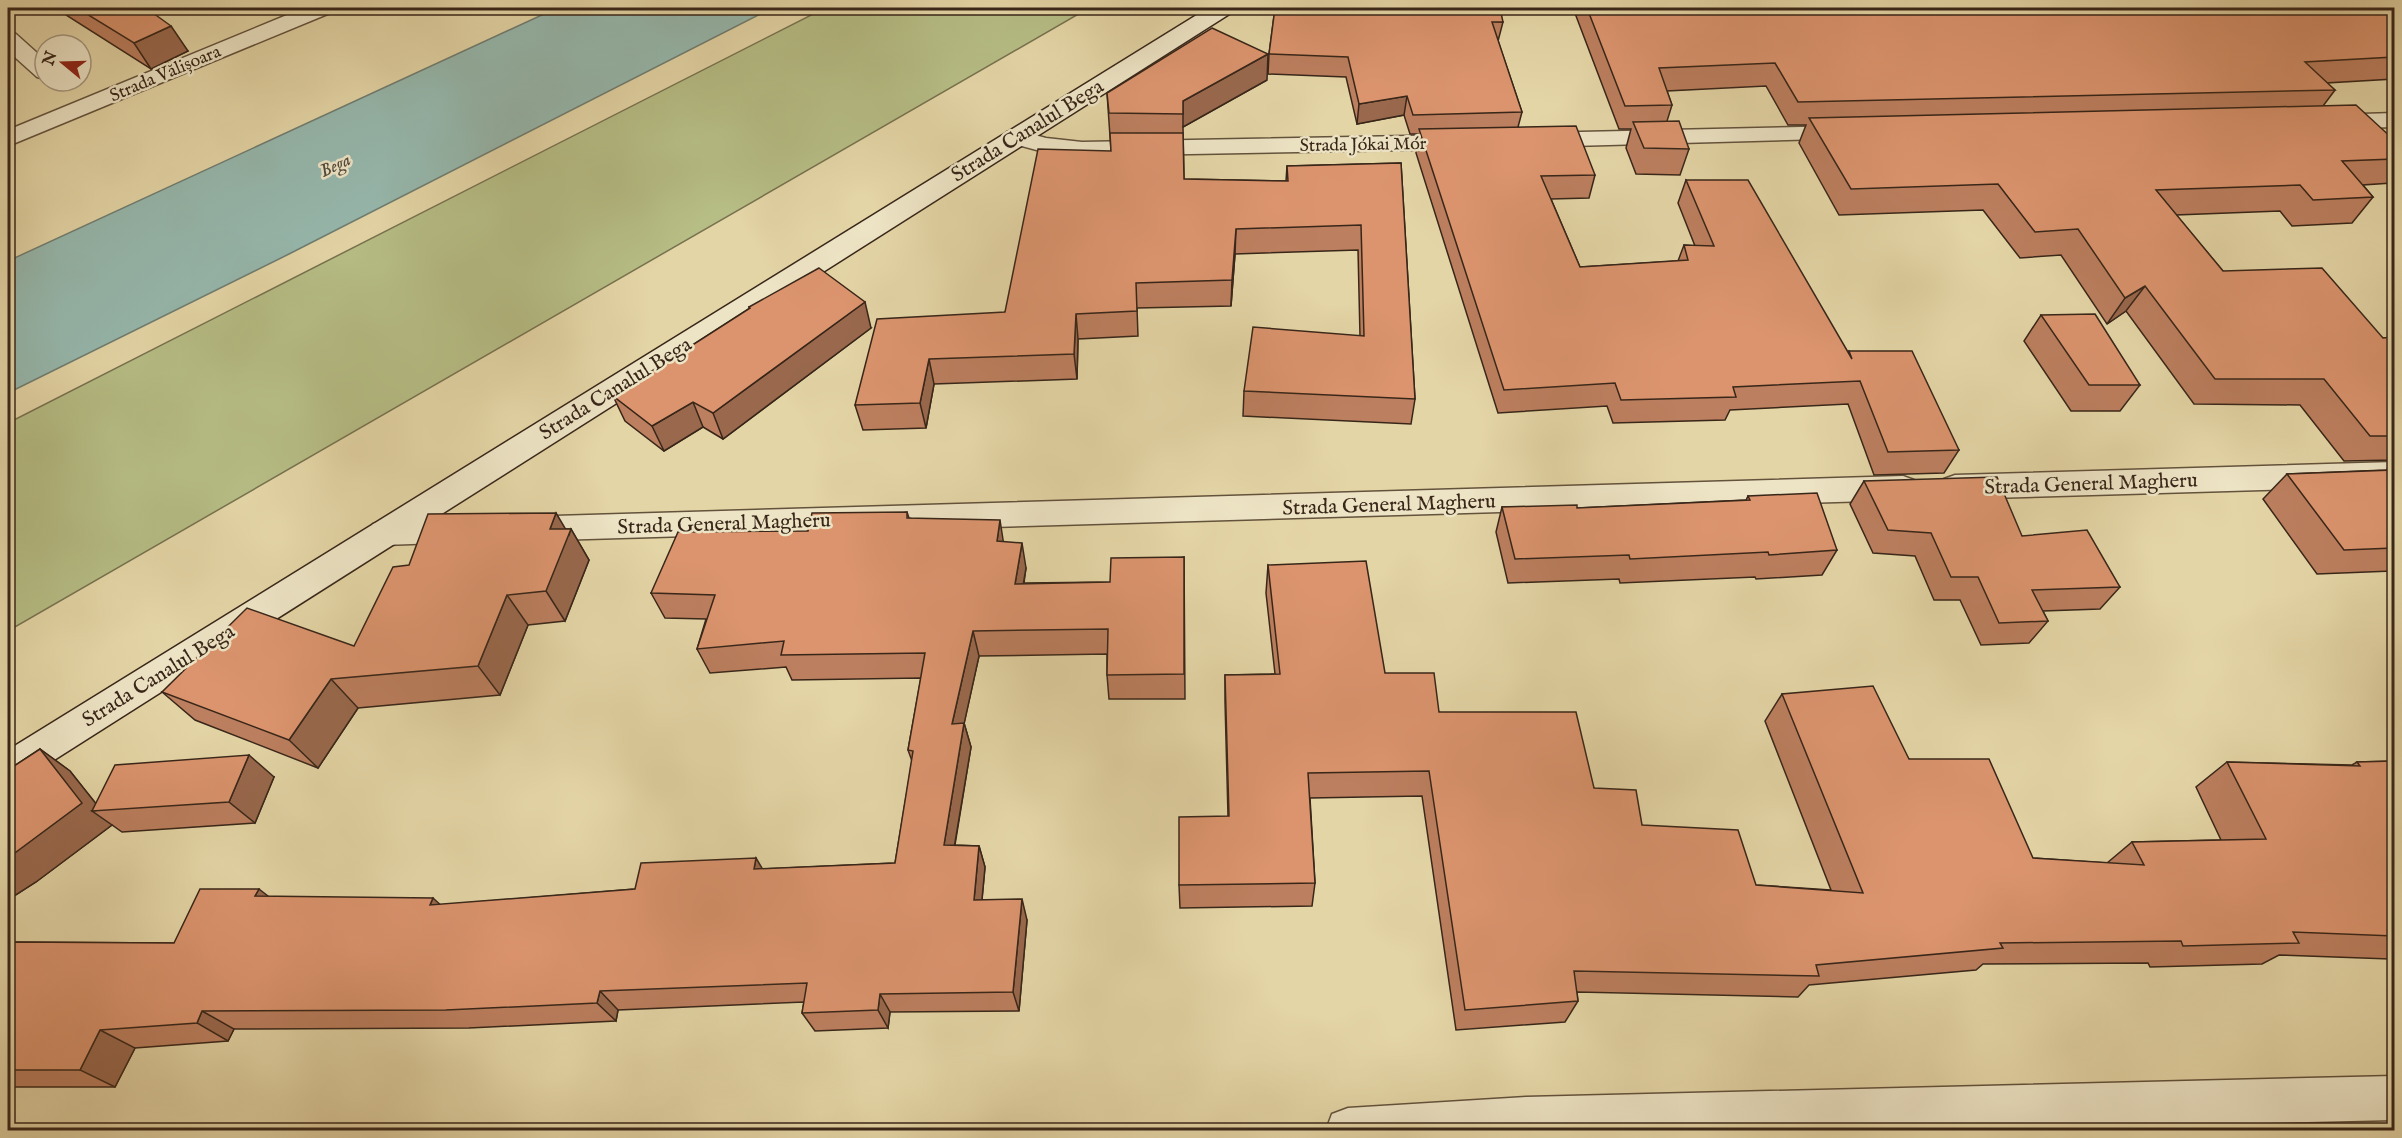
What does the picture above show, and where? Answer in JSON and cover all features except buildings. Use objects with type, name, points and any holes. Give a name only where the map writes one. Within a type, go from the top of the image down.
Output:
[{"type":"street","name":"Strada Vălișoara","points":[[8,139],[322,8]]},
{"type":"street","name":"Strada Canalul Bega","points":[[8,769],[1223,8]]},
{"type":"street","points":[[8,39],[33,61]]},
{"type":"street","points":[[68,93],[84,107]]},
{"type":"street","points":[[2311,122],[2394,120]]},
{"type":"street","name":"Strada Jókai Mór","points":[[1016,137],[1044,144],[1082,149],[1867,133]]},
{"type":"street","name":"Strada General Magheru","points":[[384,533],[2394,474]]},
{"type":"street","points":[[1348,1131],[2394,1098]]},
{"type":"green space","points":[[825,8],[1089,8],[8,631],[8,423]]},
{"type":"water","name":"Bega","points":[[557,8],[772,8],[289,254],[8,393],[8,261]]}]
